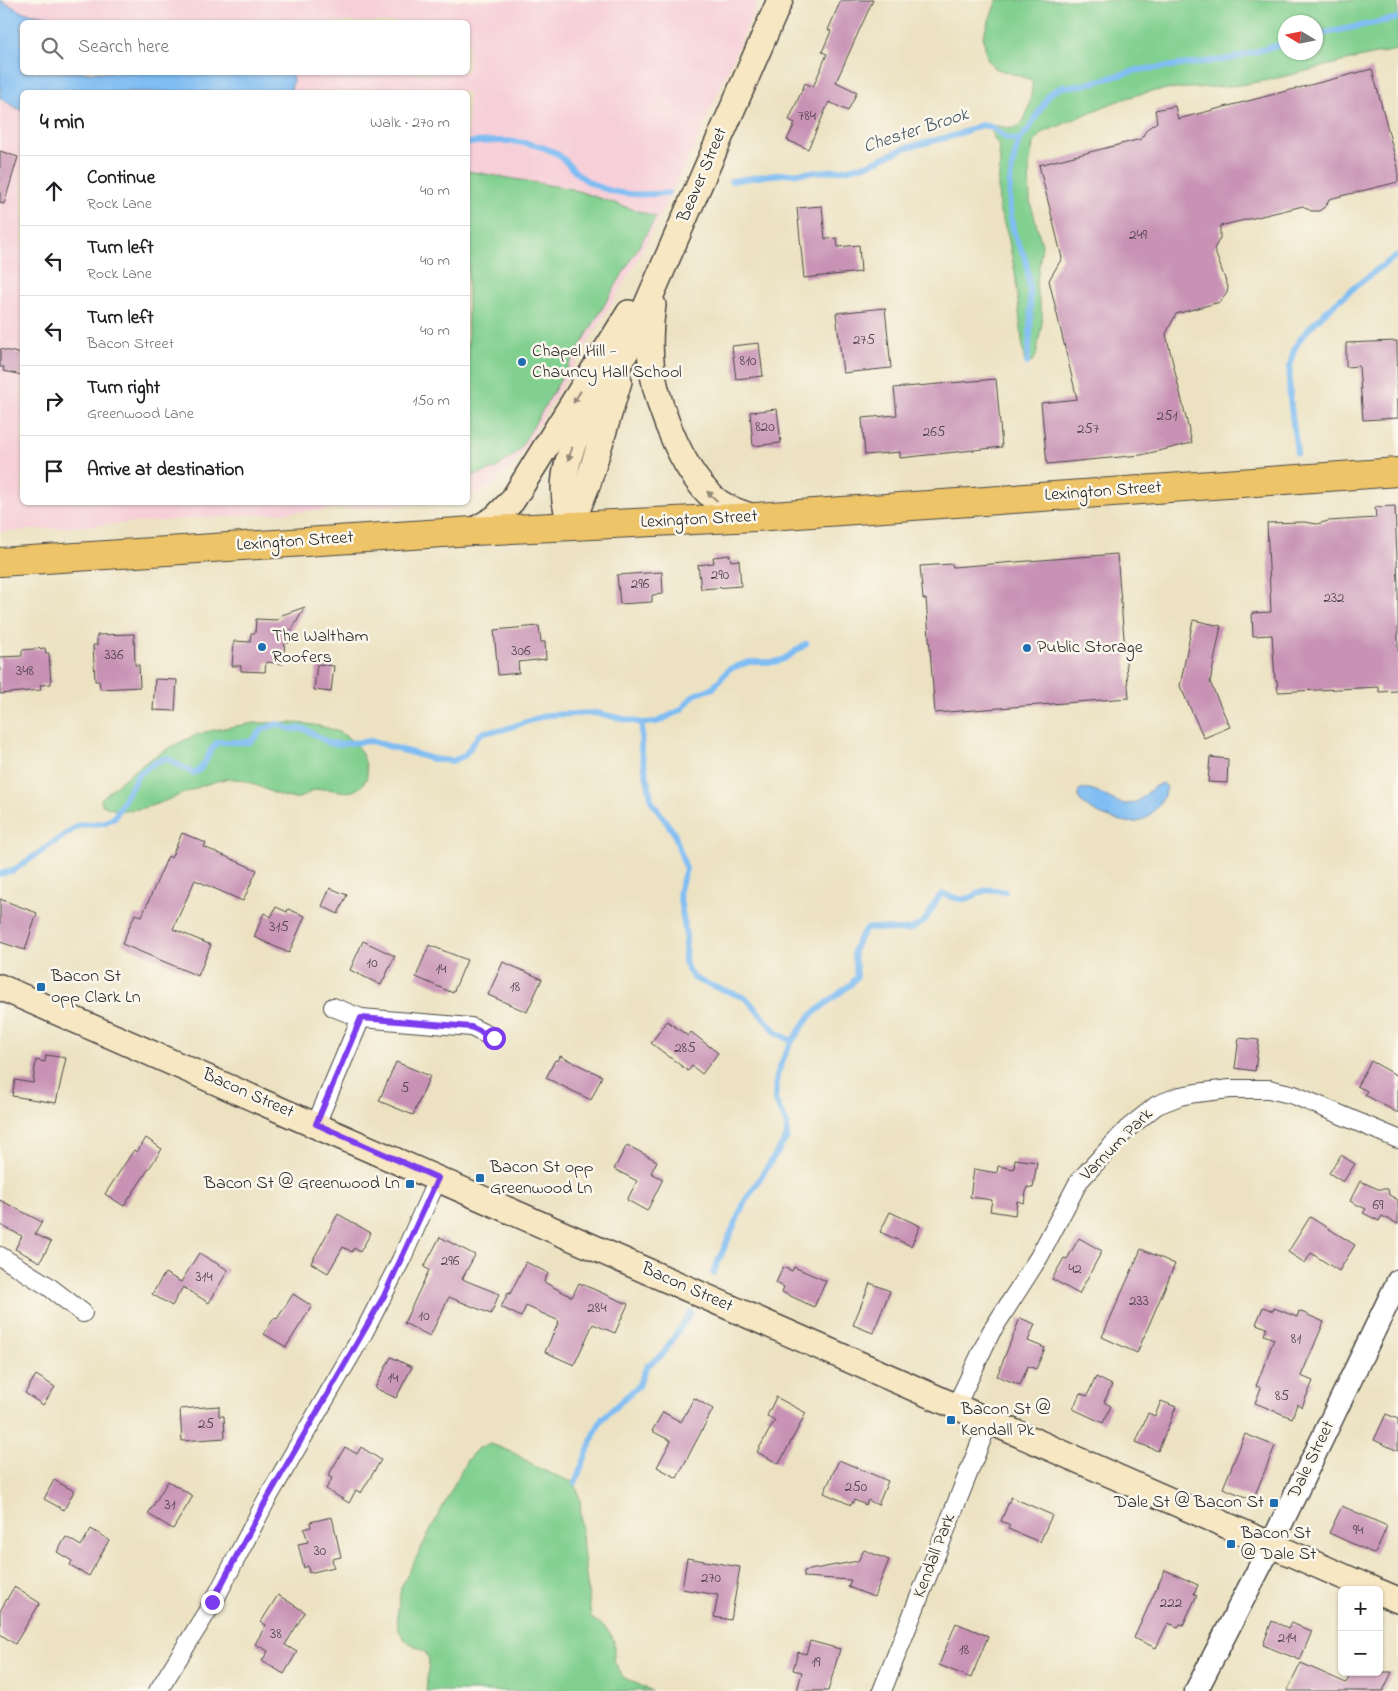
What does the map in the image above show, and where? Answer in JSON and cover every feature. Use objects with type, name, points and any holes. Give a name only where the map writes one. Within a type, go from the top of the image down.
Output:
[{"type":"main road","name":"Beaver Street","points":[[571,525],[564,500],[563,487],[568,458],[584,424],[627,350],[780,0]]},
{"type":"main road","points":[[473,531],[495,518],[512,501],[677,237]]},
{"type":"main road","points":[[660,274],[652,312],[650,355],[655,385],[665,415],[683,455],[700,484],[719,502],[734,511],[755,517]]},
{"type":"main road","name":"Lexington Street","points":[[0,562],[571,525],[755,517],[1398,472]]},
{"type":"main road","name":"Bacon Street","points":[[0,987],[316,1124],[1365,1586]]},
{"type":"main road","points":[[1383,1594],[1398,1600]]},
{"type":"street","points":[[334,1007],[361,1018],[471,1027],[494,1038]]},
{"type":"street","points":[[316,1124],[361,1018]]},
{"type":"street","name":"Varnum Park","points":[[956,1406],[991,1332],[1039,1257],[1079,1181],[1127,1130],[1157,1105],[1180,1096],[1196,1093],[1230,1089],[1270,1089],[1294,1094],[1398,1138]]},
{"type":"street","points":[[158,1691],[215,1599],[267,1499],[363,1334],[402,1260],[438,1178]]},
{"type":"street","points":[[0,1256],[48,1286],[83,1313]]},
{"type":"street","name":"Dale Street","points":[[1196,1691],[1271,1545],[1398,1281]]},
{"type":"street","name":"Kendall Park","points":[[882,1691],[989,1421]]},
{"type":"shaded area","name":"Chapel Hill - Chauncy Hall School","points":[[0,0],[759,0],[695,146],[636,263],[517,461],[490,488],[470,496],[470,90],[20,90],[20,505],[397,505],[0,532]]},
{"type":"green space","points":[[997,0],[1398,0],[1398,50],[1246,84],[1166,89],[1140,94],[1115,102],[1041,133],[1033,144],[1029,167],[1030,201],[1042,245],[1036,287],[1042,313],[1042,323],[1036,356],[1032,362],[1027,363],[1024,360],[1015,272],[1008,236],[999,209],[1000,162],[998,144],[993,137],[992,131],[995,126],[1015,128],[1020,126],[1026,114],[1032,92],[1032,80],[994,68],[987,58],[983,36]]},
{"type":"green space","points":[[470,171],[572,189],[656,217],[518,452],[495,469],[470,476]]},
{"type":"green space","points":[[254,723],[306,724],[339,732],[352,741],[362,753],[367,771],[365,781],[362,786],[349,792],[320,789],[295,798],[283,796],[242,780],[226,779],[196,788],[148,807],[117,810],[102,805],[101,799],[122,780],[146,762],[171,747],[204,733]]},
{"type":"green space","points":[[491,1444],[514,1453],[540,1469],[575,1483],[580,1500],[583,1549],[591,1618],[606,1628],[614,1641],[614,1661],[623,1677],[652,1691],[426,1691],[429,1660],[425,1652],[405,1640],[398,1629],[397,1616],[401,1587],[467,1460],[478,1448]]},
{"type":"water","points":[[0,0],[22,12],[59,20],[20,20],[20,75],[292,75],[293,82],[291,90],[20,90],[20,110],[0,98]]},
{"type":"water","points":[[1163,783],[1167,787],[1160,803],[1152,813],[1137,822],[1122,821],[1104,816],[1087,807],[1078,796],[1079,790],[1091,789],[1115,801],[1127,804],[1137,801],[1153,788]]},
{"type":"building","points":[[841,0],[873,0],[836,82],[857,92],[848,111],[829,102],[808,149],[787,140],[795,123],[789,120],[805,83],[813,87],[827,54],[822,52],[831,31],[828,30]]},
{"type":"building","points":[[1372,69],[1398,168],[1398,182],[1329,199],[1326,206],[1319,211],[1311,211],[1303,206],[1220,226],[1220,238],[1214,249],[1228,287],[1227,293],[1220,302],[1176,314],[1166,334],[1192,443],[1141,455],[1047,464],[1041,403],[1077,399],[1049,280],[1062,258],[1039,165],[1141,139],[1147,129],[1157,122],[1155,110],[1175,106],[1178,119]]},
{"type":"building","points":[[0,151],[18,157],[4,204],[0,203]]},
{"type":"building","points":[[822,206],[825,239],[837,238],[838,247],[859,245],[861,272],[804,278],[797,208]]},
{"type":"building","points":[[885,308],[891,368],[843,373],[836,313]]},
{"type":"building","points":[[1397,341],[1398,418],[1363,420],[1359,366],[1346,367],[1346,343]]},
{"type":"building","points":[[759,343],[763,376],[736,379],[732,346]]},
{"type":"building","points":[[0,349],[20,354],[20,375],[3,371],[4,367],[0,367]]},
{"type":"building","points":[[996,379],[1002,447],[900,458],[900,452],[865,455],[862,418],[897,415],[894,388]]},
{"type":"building","points":[[777,409],[781,443],[753,446],[750,412]]},
{"type":"building","points":[[1395,506],[1398,584],[1398,691],[1379,692],[1379,687],[1278,692],[1277,680],[1275,680],[1272,635],[1253,636],[1252,613],[1271,612],[1267,523],[1304,522],[1317,524],[1328,521],[1376,518],[1375,507]]},
{"type":"building","name":"Public Storage","points":[[1117,554],[1129,698],[935,713],[926,599],[923,599],[920,566],[952,564],[953,567]]},
{"type":"building","points":[[730,555],[731,561],[739,560],[741,586],[701,589],[698,565],[714,563],[713,557]]},
{"type":"building","points":[[662,572],[663,594],[652,595],[652,602],[620,604],[617,575]]},
{"type":"building","points":[[305,607],[290,633],[289,643],[285,642],[283,664],[266,662],[265,672],[241,671],[241,666],[232,666],[234,641],[250,642],[251,633],[255,633],[256,619],[278,620],[282,615]]},
{"type":"building","points":[[1193,620],[1221,626],[1210,682],[1230,727],[1204,738],[1180,686]]},
{"type":"building","points":[[539,626],[541,642],[545,642],[546,659],[518,662],[519,673],[498,675],[494,630]]},
{"type":"building","points":[[134,634],[135,665],[139,665],[140,687],[100,689],[99,681],[95,681],[93,645],[97,645],[97,635]]},
{"type":"building","points":[[45,648],[46,653],[49,653],[51,684],[40,685],[41,690],[0,694],[0,657],[22,656],[22,650]]},
{"type":"building","points":[[317,664],[334,666],[331,692],[314,690]]},
{"type":"building","points":[[155,679],[177,680],[175,711],[153,710]]},
{"type":"building","points":[[1210,757],[1228,759],[1227,783],[1208,782]]},
{"type":"building","points":[[182,833],[206,843],[204,847],[257,870],[243,901],[195,880],[173,929],[211,945],[198,976],[122,944],[135,914],[142,916],[168,856],[171,858]]},
{"type":"building","points":[[330,888],[347,895],[338,914],[322,906]]},
{"type":"building","points":[[0,899],[37,913],[25,950],[0,942]]},
{"type":"building","points":[[276,907],[287,912],[288,909],[305,916],[289,953],[254,937],[264,913],[271,917]]},
{"type":"building","points":[[363,941],[395,956],[381,985],[350,970]]},
{"type":"building","points":[[429,945],[467,960],[453,993],[416,977]]},
{"type":"building","points":[[503,962],[542,979],[527,1012],[488,995]]},
{"type":"building","points":[[667,1021],[688,1036],[691,1032],[718,1053],[702,1074],[692,1066],[688,1071],[651,1043]]},
{"type":"building","points":[[1239,1038],[1259,1040],[1255,1071],[1235,1068]]},
{"type":"building","points":[[46,1055],[66,1058],[56,1103],[12,1096],[15,1080],[33,1083],[36,1060],[45,1062]]},
{"type":"building","points":[[560,1056],[602,1076],[591,1100],[546,1078],[555,1060],[558,1061]]},
{"type":"building","points":[[1371,1061],[1398,1076],[1398,1113],[1365,1095],[1367,1091],[1357,1086]]},
{"type":"building","points":[[396,1062],[430,1076],[413,1115],[379,1101]]},
{"type":"building","points":[[146,1138],[162,1149],[124,1206],[105,1194],[134,1150],[137,1152]]},
{"type":"building","points":[[627,1145],[657,1161],[651,1173],[663,1179],[647,1211],[627,1200],[637,1181],[614,1169]]},
{"type":"building","points":[[1341,1155],[1355,1164],[1343,1182],[1329,1173]]},
{"type":"building","points":[[1015,1159],[1037,1162],[1033,1188],[1027,1187],[1024,1203],[1017,1201],[1015,1215],[990,1211],[992,1200],[970,1197],[974,1169],[997,1173],[998,1166],[1014,1169]]},
{"type":"building","points":[[1360,1181],[1378,1189],[1388,1189],[1389,1195],[1398,1200],[1398,1224],[1382,1216],[1379,1221],[1363,1213],[1366,1209],[1350,1201]]},
{"type":"building","points":[[0,1200],[42,1222],[35,1234],[51,1242],[40,1262],[15,1249],[22,1236],[0,1225]]},
{"type":"building","points":[[890,1212],[920,1226],[911,1246],[880,1232]]},
{"type":"building","points":[[338,1214],[371,1233],[360,1252],[354,1248],[352,1252],[343,1247],[328,1273],[311,1263]]},
{"type":"building","points":[[1310,1217],[1355,1245],[1339,1271],[1311,1253],[1305,1263],[1288,1252]]},
{"type":"building","points":[[440,1237],[475,1255],[462,1279],[499,1294],[491,1314],[449,1297],[430,1336],[404,1323],[429,1270],[424,1267]]},
{"type":"building","points":[[1079,1238],[1102,1251],[1079,1294],[1052,1279],[1064,1258],[1067,1259]]},
{"type":"building","points":[[1141,1249],[1175,1264],[1137,1353],[1102,1337]]},
{"type":"building","points":[[199,1253],[228,1270],[209,1303],[183,1287],[172,1306],[152,1294],[165,1273],[181,1282]]},
{"type":"building","points":[[526,1262],[548,1273],[544,1282],[572,1297],[579,1283],[628,1304],[615,1333],[593,1324],[574,1365],[545,1352],[559,1321],[526,1306],[521,1317],[501,1307],[508,1293],[510,1294]]},
{"type":"building","points":[[783,1267],[792,1271],[794,1267],[826,1281],[814,1307],[782,1292],[784,1287],[776,1283]]},
{"type":"building","points":[[870,1283],[890,1291],[873,1333],[853,1325]]},
{"type":"building","points":[[293,1294],[312,1306],[286,1347],[264,1334],[274,1318],[277,1319]]},
{"type":"building","points":[[1263,1307],[1273,1311],[1274,1308],[1297,1317],[1299,1311],[1324,1322],[1301,1376],[1313,1381],[1302,1407],[1297,1404],[1292,1418],[1255,1403],[1261,1388],[1256,1386],[1274,1339],[1264,1335],[1267,1328],[1256,1324]]},
{"type":"building","points":[[1020,1318],[1035,1324],[1028,1341],[1045,1348],[1036,1369],[1028,1366],[1020,1385],[997,1376]]},
{"type":"building","points":[[391,1357],[412,1367],[396,1398],[375,1388]]},
{"type":"building","points":[[36,1375],[55,1387],[43,1405],[25,1393]]},
{"type":"building","points":[[1096,1377],[1112,1385],[1104,1402],[1111,1406],[1103,1423],[1073,1409],[1080,1393],[1087,1396]]},
{"type":"building","points":[[776,1397],[806,1413],[779,1464],[757,1452],[775,1420],[767,1416]]},
{"type":"building","points":[[694,1398],[713,1409],[677,1478],[657,1467],[671,1441],[652,1431],[663,1412],[681,1422]]},
{"type":"building","points":[[1161,1401],[1176,1407],[1158,1451],[1136,1442],[1148,1413],[1155,1416]]},
{"type":"building","points":[[219,1406],[219,1416],[224,1416],[225,1438],[182,1441],[180,1409]]},
{"type":"building","points":[[1386,1414],[1398,1419],[1398,1451],[1374,1440]]},
{"type":"building","points":[[1245,1434],[1275,1446],[1253,1500],[1223,1488]]},
{"type":"building","points":[[345,1447],[357,1454],[361,1447],[381,1460],[361,1493],[356,1490],[349,1503],[326,1489],[332,1478],[328,1476]]},
{"type":"building","points":[[839,1460],[888,1481],[878,1505],[868,1500],[866,1505],[854,1500],[851,1505],[824,1493]]},
{"type":"building","points":[[54,1480],[74,1491],[64,1510],[44,1499]]},
{"type":"building","points":[[168,1481],[193,1496],[173,1529],[148,1514]]},
{"type":"building","points":[[1011,1497],[1052,1515],[1040,1542],[1008,1529],[1010,1525],[1001,1521]]},
{"type":"building","points":[[1342,1506],[1387,1526],[1375,1554],[1329,1533]]},
{"type":"building","points":[[332,1517],[341,1557],[332,1559],[334,1567],[309,1573],[308,1566],[304,1568],[298,1544],[308,1542],[304,1529],[311,1527],[310,1522]]},
{"type":"building","points":[[91,1529],[109,1540],[89,1576],[70,1565],[72,1561],[57,1552],[66,1537],[81,1546]]},
{"type":"building","points":[[864,1550],[889,1560],[874,1597],[848,1587],[851,1580],[804,1577],[804,1571],[858,1561]]},
{"type":"building","points":[[687,1558],[740,1567],[731,1620],[714,1617],[718,1595],[682,1589]]},
{"type":"building","points":[[1165,1570],[1198,1585],[1194,1594],[1197,1595],[1183,1625],[1180,1624],[1178,1627],[1168,1623],[1156,1648],[1134,1638]]},
{"type":"building","points":[[14,1587],[40,1603],[15,1644],[0,1634],[0,1611]]},
{"type":"building","points":[[278,1595],[305,1612],[285,1645],[297,1652],[284,1674],[262,1661],[268,1651],[255,1644],[266,1625],[261,1622]]},
{"type":"building","points":[[1272,1621],[1288,1628],[1291,1623],[1312,1631],[1300,1660],[1263,1645]]},
{"type":"building","points":[[956,1623],[988,1636],[971,1678],[939,1665]]},
{"type":"building","points":[[810,1641],[840,1649],[828,1691],[797,1691],[802,1672],[793,1670],[798,1652],[806,1654]]},
{"type":"building","points":[[1301,1663],[1346,1683],[1350,1676],[1383,1676],[1383,1672],[1392,1672],[1383,1691],[1287,1691]]},
{"type":"waterway","name":"Chester Brook","points":[[1323,34],[1398,18]]},
{"type":"waterway","name":"Chester Brook","points":[[731,181],[771,175],[844,170],[869,164],[905,148],[956,135],[981,125],[991,127],[1008,139],[1019,140],[1028,130],[1050,93],[1062,87],[1083,85],[1138,70],[1230,59],[1278,45]]},
{"type":"waterway","points":[[1019,140],[1011,176],[1009,202],[1016,239],[1023,253],[1029,280],[1031,315],[1027,363]]},
{"type":"waterway","name":"Chester Brook","points":[[470,143],[501,141],[534,145],[558,154],[580,176],[600,188],[633,194],[668,193]]},
{"type":"waterway","points":[[1297,453],[1289,388],[1289,375],[1294,350],[1300,339],[1340,299],[1398,255]]},
{"type":"waterway","points":[[0,874],[14,870],[79,825],[103,823],[114,818],[138,775],[152,764],[166,758],[193,773],[202,767],[211,750],[218,742],[250,742],[263,729],[277,724],[291,729],[305,729],[329,743],[371,741],[433,759],[452,761],[464,756],[479,735],[484,732],[502,730],[547,715],[596,713],[642,723],[657,722],[681,710],[694,695],[713,688],[729,669],[749,662],[775,662],[784,659],[806,644]]},
{"type":"waterway","points":[[642,723],[641,749],[652,802],[674,833],[686,869],[679,892],[686,936],[685,961],[688,970],[694,978],[702,982],[746,998],[777,1033],[792,1041]]},
{"type":"waterway","points":[[713,1273],[745,1201],[787,1137],[787,1124],[775,1100],[777,1075],[784,1057],[792,1041],[810,1016],[851,984],[857,976],[854,952],[857,943],[866,929],[904,930],[918,926],[928,917],[942,894],[962,899],[989,890],[1005,892]]},
{"type":"waterway","points":[[575,1483],[602,1419],[638,1386],[647,1366],[663,1354],[691,1312]]},
{"type":"place","name":"Chapel Hill - Chauncy Hall School","points":[[522,362]]},
{"type":"place","name":"The Waltham Roofers","points":[[262,647]]},
{"type":"place","name":"Public Storage","points":[[1027,648]]},
{"type":"place","name":"Bacon St opp Clark Ln","points":[[41,987]]},
{"type":"place","name":"Bacon St opp Greenwood Ln","points":[[480,1178]]},
{"type":"place","name":"Bacon St @ Greenwood Ln","points":[[410,1184]]},
{"type":"place","name":"Bacon St @ Kendall Pk","points":[[951,1420]]},
{"type":"place","name":"Dale St @ Bacon St","points":[[1274,1503]]},
{"type":"place","name":"Bacon St @ Dale St","points":[[1231,1544]]},
{"type":"route","points":[[212,1602],[267,1499],[384,1296],[438,1178],[316,1124],[361,1018],[471,1027],[494,1038]]}]
